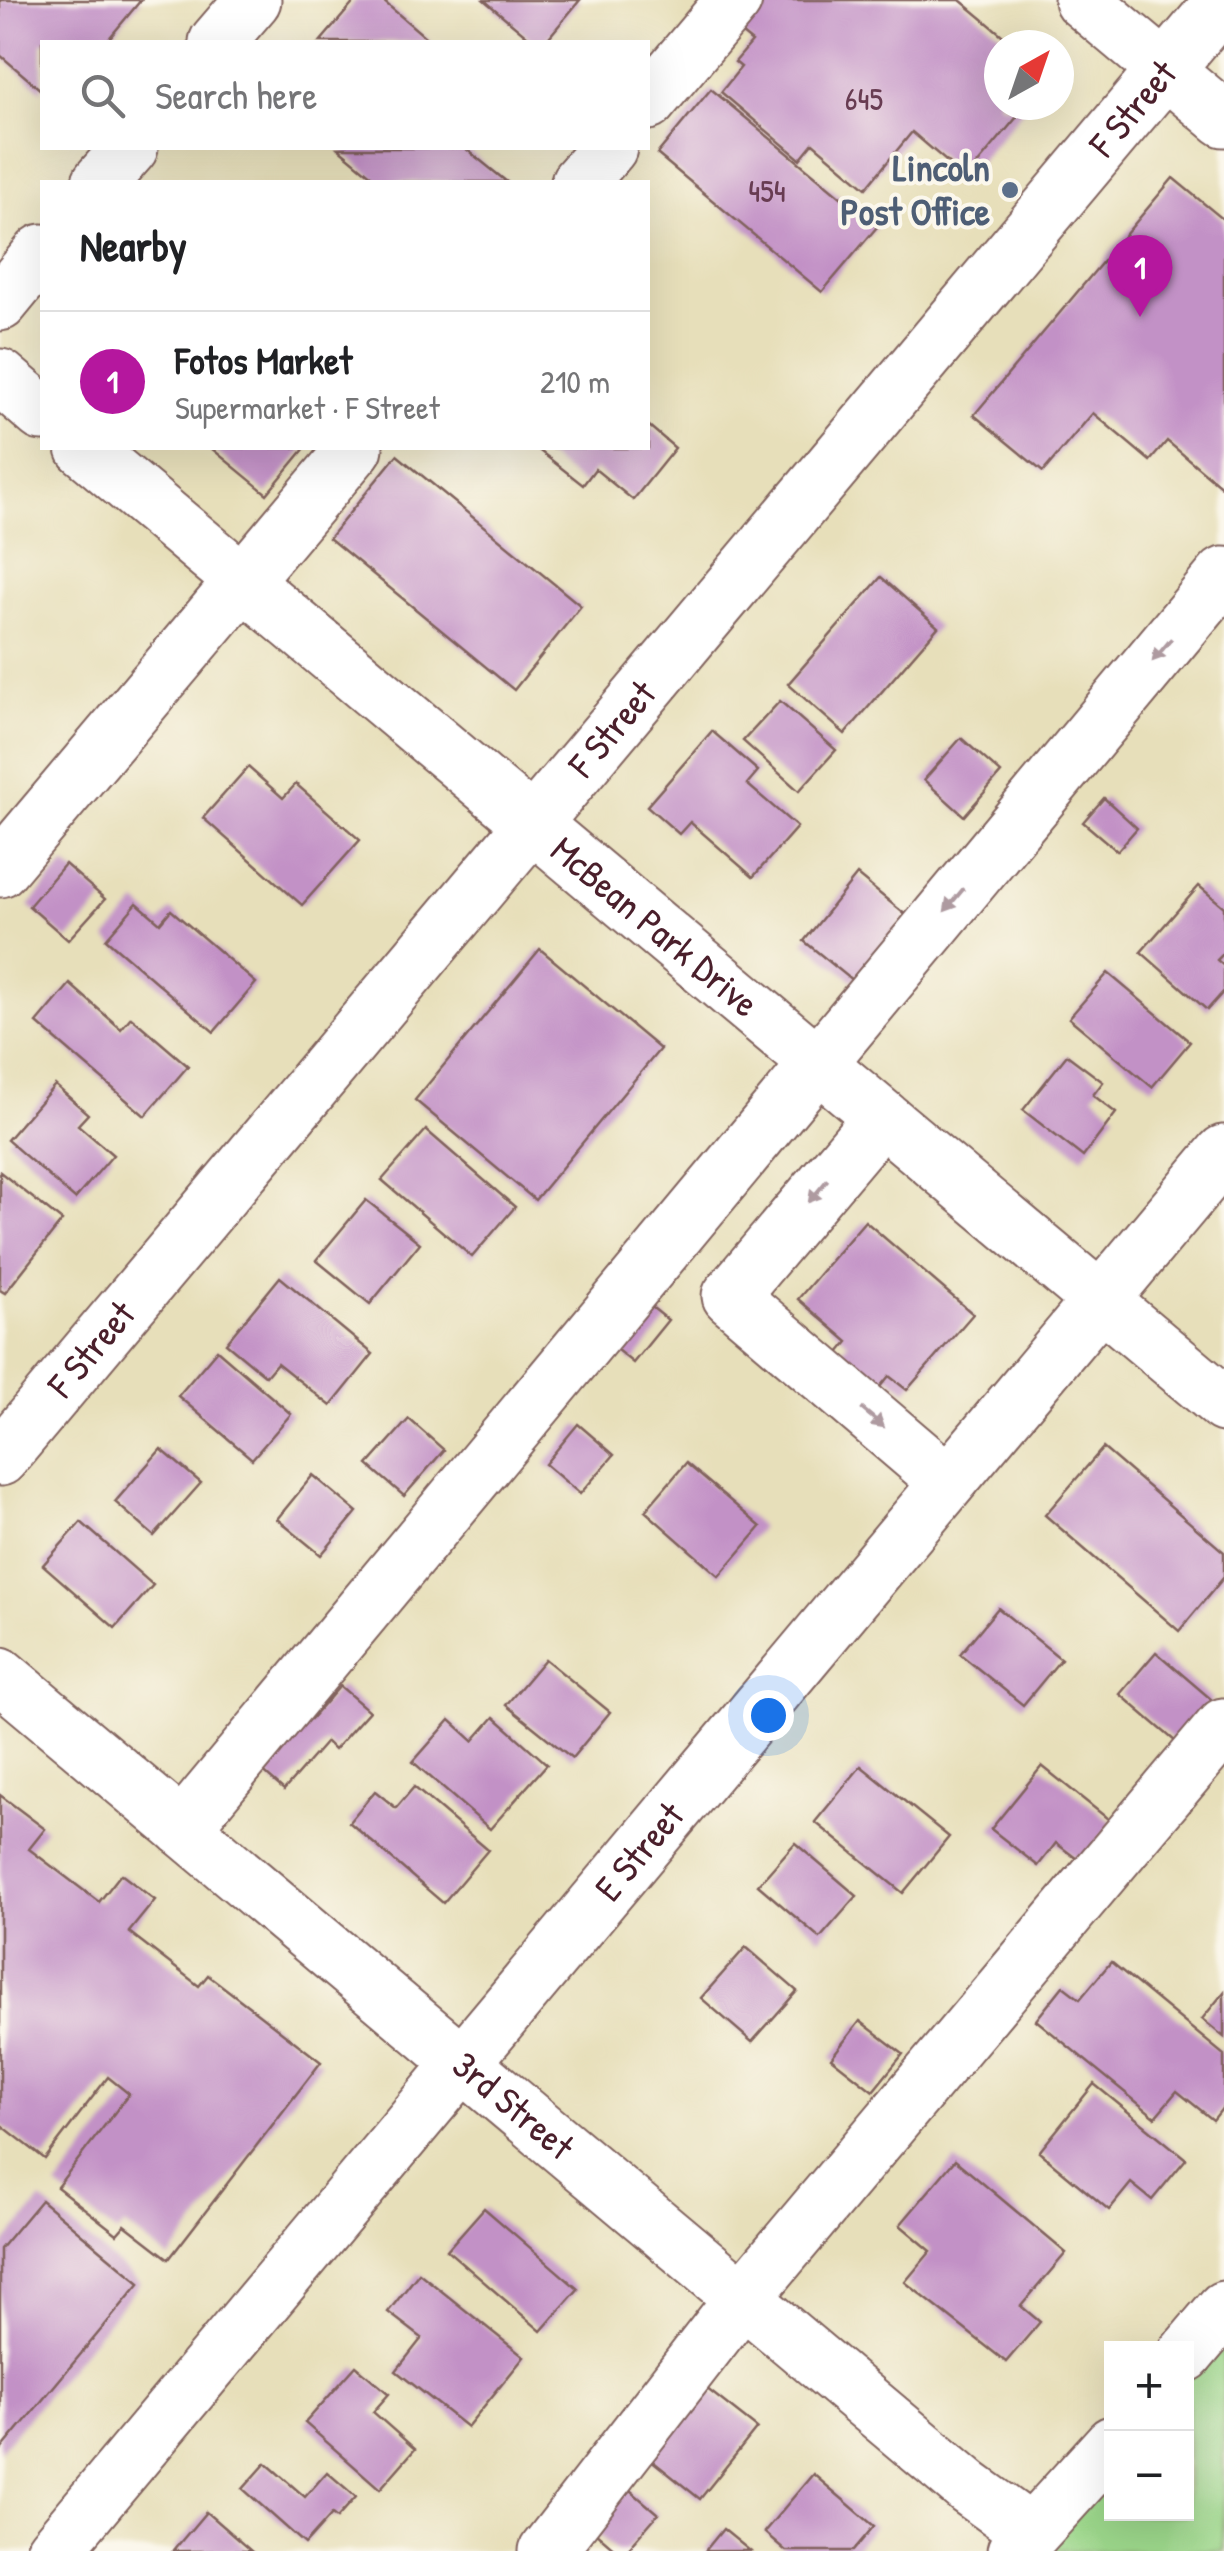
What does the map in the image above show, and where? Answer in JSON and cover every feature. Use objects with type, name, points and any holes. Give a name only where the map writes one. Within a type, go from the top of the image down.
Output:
[{"type":"street","points":[[220,40],[253,0]]},
{"type":"street","points":[[650,100],[734,0]]},
{"type":"street","points":[[1082,0],[1224,119]]},
{"type":"street","name":"F Street","points":[[0,1458],[1224,0]]},
{"type":"street","points":[[102,180],[128,150]]},
{"type":"street","points":[[581,180],[607,150]]},
{"type":"street","points":[[0,302],[40,254]]},
{"type":"street","points":[[0,377],[40,411]]},
{"type":"street","name":"McBean Park Drive","points":[[86,450],[1224,1404]]},
{"type":"street","points":[[0,869],[353,450]]},
{"type":"street","points":[[182,1828],[1224,574]]},
{"type":"street","points":[[730,1296],[881,1116]]},
{"type":"street","name":"E Street","points":[[54,2551],[1224,1153]]},
{"type":"street","points":[[668,1244],[948,1482]]},
{"type":"street","name":"3rd Street","points":[[0,1675],[969,2488],[1022,2542]]},
{"type":"street","points":[[548,2551],[743,2298],[1224,1726]]},
{"type":"street","points":[[1194,2345],[1224,2309]]},
{"type":"street","points":[[1022,2542],[1104,2453]]},
{"type":"green space","points":[[1224,2326],[1224,2551],[1034,2551],[1104,2467],[1104,2521],[1194,2521],[1194,2362]]},
{"type":"building","points":[[0,0],[141,0],[108,40],[40,40],[40,89],[0,55]]},
{"type":"building","points":[[356,0],[382,0],[429,40],[322,40]]},
{"type":"building","points":[[484,0],[580,0],[547,40],[532,40]]},
{"type":"building","points":[[760,0],[960,0],[996,30],[984,30],[984,120],[1014,120],[966,178],[912,132],[866,188],[813,143],[800,159],[721,92],[741,67],[735,62],[752,42],[736,29]]},
{"type":"building","points":[[711,89],[877,227],[822,292],[657,154]]},
{"type":"building","points":[[340,150],[467,150],[505,180],[377,180]]},
{"type":"building","points":[[1173,178],[1224,220],[1224,489],[1167,441],[1150,461],[1093,413],[1043,472],[974,415]]},
{"type":"building","points":[[650,427],[675,448],[633,500],[595,469],[583,485],[539,450],[650,450]]},
{"type":"building","points":[[213,450],[303,450],[267,494]]},
{"type":"building","points":[[397,455],[581,606],[514,690],[329,538]]},
{"type":"building","points":[[881,577],[938,627],[845,734],[788,684]]},
{"type":"building","points":[[780,701],[836,750],[799,791],[743,741]]},
{"type":"building","points":[[712,731],[758,771],[747,784],[797,827],[753,877],[690,822],[679,834],[647,806]]},
{"type":"building","points":[[961,738],[1001,773],[964,816],[924,780]]},
{"type":"building","points":[[248,767],[283,798],[296,784],[360,840],[302,905],[203,818]]},
{"type":"building","points":[[1104,798],[1137,828],[1117,851],[1083,822]]},
{"type":"building","points":[[65,864],[105,899],[68,940],[29,906]]},
{"type":"building","points":[[857,875],[907,916],[853,981],[804,941]]},
{"type":"building","points":[[1199,886],[1224,907],[1224,953],[1217,960],[1224,966],[1224,991],[1207,1010],[1141,952]]},
{"type":"building","points":[[137,903],[160,923],[171,910],[256,983],[214,1032],[106,939]]},
{"type":"building","points":[[540,949],[660,1049],[535,1200],[415,1100]]},
{"type":"building","points":[[1108,973],[1190,1042],[1152,1087],[1069,1018]]},
{"type":"building","points":[[70,984],[121,1029],[131,1017],[188,1066],[145,1116],[37,1023]]},
{"type":"building","points":[[1067,1055],[1103,1082],[1093,1095],[1116,1113],[1083,1157],[1023,1110]]},
{"type":"building","points":[[55,1085],[88,1114],[78,1125],[113,1155],[75,1199],[7,1140]]},
{"type":"building","points":[[426,1130],[515,1207],[472,1257],[382,1180]]},
{"type":"building","points":[[0,1172],[62,1221],[5,1293],[0,1290]]},
{"type":"building","points":[[366,1200],[420,1243],[370,1304],[316,1260]]},
{"type":"building","points":[[865,1221],[973,1314],[907,1390],[889,1376],[869,1400],[829,1365],[848,1342],[798,1299]]},
{"type":"building","points":[[280,1277],[373,1354],[331,1406],[277,1363],[266,1376],[226,1343]]},
{"type":"building","points":[[639,1297],[668,1320],[633,1363],[605,1340]]},
{"type":"building","points":[[217,1350],[291,1414],[252,1459],[178,1396]]},
{"type":"building","points":[[409,1419],[444,1450],[404,1496],[368,1465]]},
{"type":"building","points":[[578,1424],[614,1455],[580,1494],[545,1464]]},
{"type":"building","points":[[1103,1448],[1224,1552],[1224,1577],[1179,1631],[1045,1515]]},
{"type":"building","points":[[161,1449],[201,1483],[154,1536],[115,1502]]},
{"type":"building","points":[[686,1463],[761,1527],[719,1576],[645,1511]]},
{"type":"building","points":[[313,1475],[357,1512],[321,1555],[277,1519]]},
{"type":"building","points":[[81,1522],[153,1585],[115,1628],[43,1565]]},
{"type":"building","points":[[998,1608],[1061,1659],[1023,1705],[960,1654]]},
{"type":"building","points":[[1156,1652],[1212,1700],[1176,1742],[1120,1694]]},
{"type":"building","points":[[545,1659],[610,1712],[572,1758],[506,1705]]},
{"type":"building","points":[[340,1686],[369,1711],[334,1750],[326,1742],[284,1790],[252,1762],[300,1708],[311,1719]]},
{"type":"building","points":[[494,1717],[547,1764],[490,1829],[413,1762],[450,1720],[473,1741]]},
{"type":"building","points":[[861,1766],[949,1837],[903,1893],[815,1822]]},
{"type":"building","points":[[1042,1766],[1113,1823],[1081,1862],[1056,1843],[1038,1866],[991,1829]]},
{"type":"building","points":[[414,1787],[488,1850],[443,1903],[349,1822],[375,1791],[396,1808]]},
{"type":"building","points":[[0,1795],[45,1829],[29,1849],[99,1902],[121,1874],[155,1900],[129,1932],[199,1986],[208,1975],[321,2062],[169,2259],[125,2225],[117,2234],[57,2187],[129,2094],[108,2077],[45,2159],[0,2124]]},
{"type":"building","points":[[795,1843],[857,1896],[820,1938],[758,1885]]},
{"type":"building","points":[[746,1947],[797,1991],[752,2042],[701,1998]]},
{"type":"building","points":[[1111,1962],[1224,2055],[1224,2106],[1213,2120],[1177,2091],[1155,2117],[1036,2020],[1063,1986],[1080,1999]]},
{"type":"building","points":[[1224,1992],[1224,2037],[1202,2019]]},
{"type":"building","points":[[860,2021],[903,2054],[873,2091],[831,2058]]},
{"type":"building","points":[[1094,2084],[1186,2159],[1152,2200],[1131,2183],[1109,2210],[1039,2152]]},
{"type":"building","points":[[955,2160],[1066,2253],[1021,2306],[1040,2322],[1006,2362],[905,2282],[931,2251],[900,2225]]},
{"type":"building","points":[[41,2200],[140,2283],[0,2451],[0,2249]]},
{"type":"building","points":[[484,2208],[578,2289],[541,2331],[447,2250]]},
{"type":"building","points":[[419,2273],[524,2357],[467,2427],[396,2371],[422,2338],[388,2312]]},
{"type":"building","points":[[356,2366],[389,2394],[373,2412],[415,2449],[380,2489],[305,2423]]},
{"type":"building","points":[[706,2388],[757,2428],[700,2499],[650,2459]]},
{"type":"building","points":[[266,2463],[305,2497],[327,2472],[356,2497],[337,2518],[332,2514],[305,2544],[243,2489]]},
{"type":"building","points":[[813,2474],[874,2526],[853,2551],[786,2551],[764,2532]]},
{"type":"building","points":[[624,2485],[658,2514],[626,2551],[617,2551],[588,2526]]},
{"type":"building","points":[[206,2512],[251,2551],[173,2551]]},
{"type":"building","points":[[723,2529],[750,2551],[705,2551]]},
{"type":"place","name":"Lincoln Post Office","points":[[1010,190]]},
{"type":"place","name":"Fotos Market","points":[[1140,317]]}]
